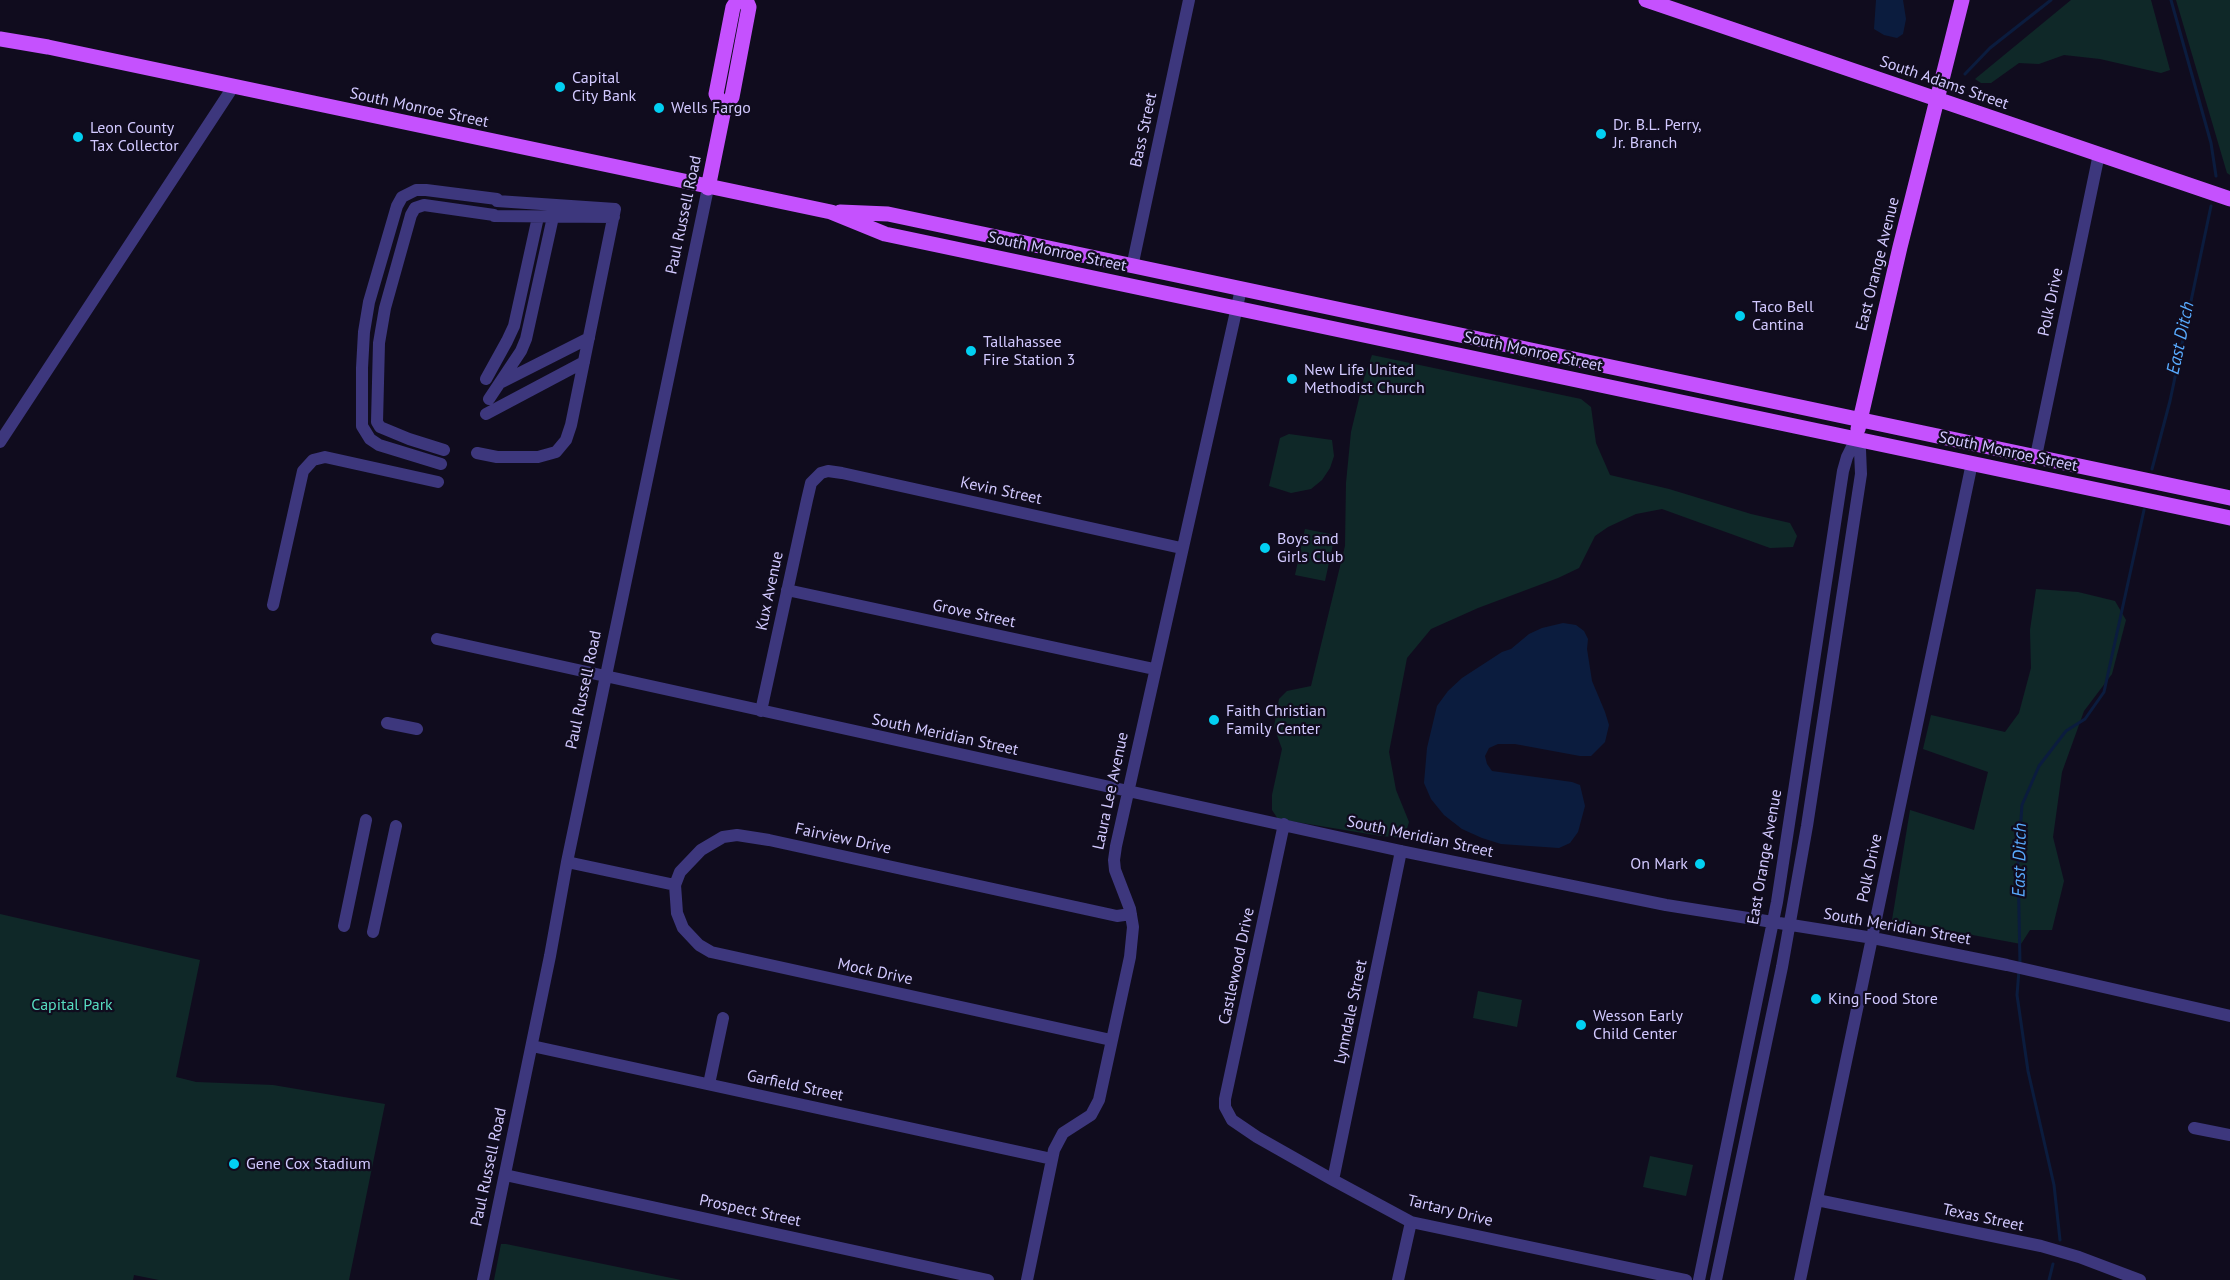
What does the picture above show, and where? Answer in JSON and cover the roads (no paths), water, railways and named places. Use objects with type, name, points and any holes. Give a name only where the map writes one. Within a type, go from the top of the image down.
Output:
[{"type":"main road","name":"Paul Russell Road","points":[[724,109],[716,94],[733,7],[738,0]]},
{"type":"main road","name":"Paul Russell Road","points":[[708,188],[724,109],[732,97],[749,7],[746,0]]},
{"type":"main road","name":"South Adams Street","points":[[1646,0],[2230,199]]},
{"type":"main road","name":"East Orange Avenue","points":[[1856,439],[1900,247],[1962,0]]},
{"type":"main road","name":"South Monroe Street","points":[[0,39],[48,47],[708,188],[831,212],[881,213],[2230,498]]},
{"type":"main road","name":"South Monroe Street","points":[[831,212],[885,234],[2230,518]]},
{"type":"main road","points":[[915,240],[921,231],[937,225]]},
{"type":"main road","points":[[1044,267],[1048,249]]},
{"type":"main road","points":[[2035,476],[2044,465],[2055,460]]},
{"type":"street","name":"Bass Street","points":[[1132,267],[1189,0]]},
{"type":"street","points":[[0,442],[233,87]]},
{"type":"street","name":"Polk Drive","points":[[2036,456],[2099,154]]},
{"type":"street","name":"Paul Russell Road","points":[[483,1280],[532,1046],[567,862],[708,188]]},
{"type":"street","points":[[441,464],[379,445],[370,439],[362,426],[364,332],[369,302],[397,206],[402,197],[416,190],[426,190],[497,200],[615,208],[566,440],[556,452],[538,457],[510,457],[477,453]]},
{"type":"street","points":[[444,450],[409,440],[381,427],[377,422],[379,343],[385,308],[411,214],[415,208],[424,205],[494,216],[614,217]]},
{"type":"street","points":[[486,379],[514,326],[538,217]]},
{"type":"street","points":[[489,399],[521,351],[526,339],[553,217]]},
{"type":"street","name":"Laura Lee Avenue","points":[[1027,1280],[1058,1140],[1063,1133],[1085,1120],[1095,1109],[1099,1100],[1132,944],[1131,914],[1114,860],[1126,791],[1241,290]]},
{"type":"street","points":[[499,384],[589,338]]},
{"type":"street","points":[[486,414],[584,362]]},
{"type":"street","name":"East Orange Avenue","points":[[1699,1280],[1773,922],[1843,471],[1856,439]]},
{"type":"street","name":"East Orange Avenue","points":[[1716,1280],[1790,925],[1808,819],[1861,474],[1860,450],[1856,439]]},
{"type":"street","points":[[273,605],[303,471],[313,460],[325,458],[438,482]]},
{"type":"street","name":"Polk Drive","points":[[1800,1280],[1972,463]]},
{"type":"street","name":"Kevin Street","points":[[814,478],[828,471],[842,473],[1181,548]]},
{"type":"street","name":"Kux Avenue","points":[[760,711],[807,500],[814,478]]},
{"type":"street","name":"Grove Street","points":[[787,590],[1154,669]]},
{"type":"street","name":"South Meridian Street","points":[[437,639],[1401,851],[1666,905],[1873,938],[2007,965],[2230,1016]]},
{"type":"street","points":[[387,723],[417,729]]},
{"type":"street","points":[[344,926],[366,820]]},
{"type":"street","name":"Castlewood Drive","points":[[1230,1114],[1225,1107],[1225,1099],[1284,824]]},
{"type":"street","points":[[373,932],[396,826]]},
{"type":"street","name":"Fairview Drive","points":[[675,885],[680,873],[701,850],[723,837],[737,835],[1117,916],[1131,914]]},
{"type":"street","name":"Lynndale Street","points":[[1333,1180],[1401,851]]},
{"type":"street","points":[[567,862],[675,885]]},
{"type":"street","name":"Mock Drive","points":[[675,885],[677,912],[684,928],[699,945],[711,951],[1111,1040]]},
{"type":"street","points":[[709,1084],[723,1018]]},
{"type":"street","name":"Garfield Street","points":[[532,1046],[1052,1159]]},
{"type":"street","name":"Tartary Drive","points":[[1230,1114],[1232,1120],[1243,1128],[1411,1222],[1686,1280]]},
{"type":"street","points":[[2194,1128],[2230,1135]]},
{"type":"street","name":"Prospect Street","points":[[505,1175],[988,1280]]},
{"type":"street","name":"Texas Street","points":[[1816,1200],[2041,1246],[2079,1257],[2140,1280]]},
{"type":"street","points":[[1398,1280],[1411,1222]]},
{"type":"water","points":[[1876,0],[1903,0],[1906,19],[1903,34],[1897,38],[1884,35],[1874,29]]},
{"type":"water","points":[[1563,623],[1576,625],[1584,631],[1588,639],[1587,649],[1592,681],[1609,725],[1605,742],[1591,756],[1515,744],[1498,744],[1489,748],[1485,756],[1492,771],[1580,785],[1585,806],[1578,832],[1570,843],[1559,848],[1501,844],[1482,838],[1462,829],[1444,815],[1431,799],[1424,783],[1427,748],[1437,706],[1462,678],[1502,652],[1511,649],[1529,634]]},
{"type":"waterway","points":[[1965,74],[1990,48],[2051,0]]},
{"type":"waterway","name":"East Ditch","points":[[2171,0],[2211,143],[2216,176]]},
{"type":"waterway","name":"East Ditch","points":[[2152,469],[2170,401],[2211,206]]},
{"type":"waterway","name":"East Ditch","points":[[2020,964],[2018,862],[2022,805],[2039,766],[2066,731],[2085,719],[2104,692],[2144,510]]},
{"type":"waterway","name":"East Ditch","points":[[2019,970],[2017,995],[2028,1071],[2054,1185],[2060,1240]]},
{"type":"waterway","name":"East Ditch","points":[[2049,1280],[2053,1264]]},
{"type":"place","name":"Capital City Bank","points":[[560,87]]},
{"type":"place","name":"Wells Fargo","points":[[659,108]]},
{"type":"place","name":"Dr. B.L. Perry, Jr. Branch","points":[[1601,134]]},
{"type":"place","name":"Leon County Tax Collector","points":[[78,137]]},
{"type":"place","name":"Taco Bell Cantina","points":[[1740,316]]},
{"type":"place","name":"Tallahassee Fire Station 3","points":[[971,351]]},
{"type":"place","name":"New Life United Methodist Church","points":[[1292,379]]},
{"type":"place","name":"Boys and Girls Club","points":[[1265,548]]},
{"type":"place","name":"Faith Christian Family Center","points":[[1214,720]]},
{"type":"place","name":"On Mark","points":[[1700,864]]},
{"type":"place","name":"King Food Store","points":[[1816,999]]},
{"type":"place","name":"Wesson Early Child Center","points":[[1581,1025]]},
{"type":"place","name":"Gene Cox Stadium","points":[[234,1164]]},
{"type":"park label","name":"Capital Park","points":[[72,1005]]}]
